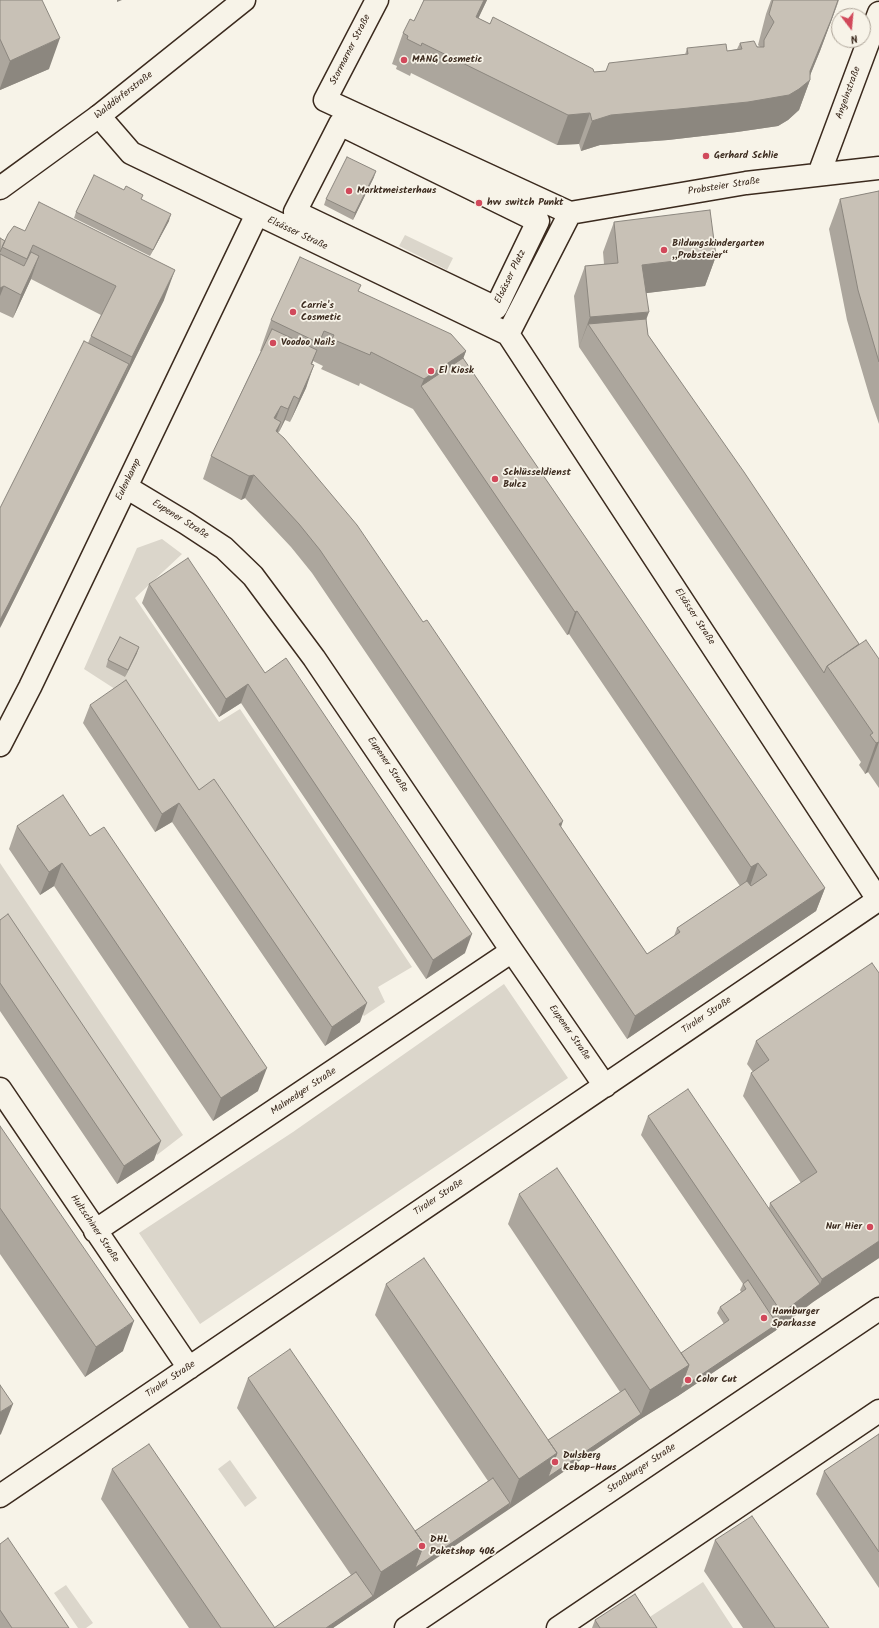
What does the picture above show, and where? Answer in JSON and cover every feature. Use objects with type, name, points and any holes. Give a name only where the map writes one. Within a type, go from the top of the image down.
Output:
[{"type":"street","name":"Walddörferstraße","points":[[0,188],[99,116],[244,0]]},
{"type":"street","name":"Stormarner Straße","points":[[377,0],[325,100],[570,213]]},
{"type":"street","name":"Angelnstraße","points":[[820,174],[879,13]]},
{"type":"street","name":"Elsässer Straße","points":[[99,116],[131,153],[508,334],[879,900]]},
{"type":"street","name":"Elsässer Platz","points":[[340,124],[538,221],[496,308],[294,212],[340,124]]},
{"type":"street","name":"Probsteier Straße","points":[[570,213],[746,183],[879,168]]},
{"type":"street","points":[[508,334],[570,213]]},
{"type":"street","name":"Eulenkamp","points":[[0,745],[33,680],[257,214]]},
{"type":"street","name":"Eupener Straße","points":[[126,487],[186,522],[224,548],[252,576],[314,658],[512,951],[606,1086]]},
{"type":"street","name":"Tiroler Straße","points":[[0,1496],[879,900]]},
{"type":"street","name":"Malmedyer Straße","points":[[95,1231],[512,951]]},
{"type":"street","name":"Hultschiner Straße","points":[[0,1089],[189,1368]]},
{"type":"street","name":"Straßburger Straße","points":[[406,1628],[879,1309]]},
{"type":"street","points":[[558,1628],[879,1411]]},
{"type":"shaded area","points":[[405,235],[453,258],[447,270],[399,246]]},
{"type":"shaded area","points":[[162,539],[182,554],[135,598],[219,722],[240,709],[412,967],[378,987],[385,1002],[364,1016],[208,792],[193,801],[118,691],[84,669],[137,548]]},
{"type":"shaded area","points":[[0,863],[183,1135],[157,1155],[1,929],[0,930]]},
{"type":"shaded area","points":[[504,984],[568,1078],[200,1324],[139,1233],[293,1132]]},
{"type":"shaded area","points":[[230,1460],[257,1498],[245,1507],[218,1469]]},
{"type":"shaded area","points":[[703,1582],[733,1628],[638,1628],[636,1626]]},
{"type":"shaded area","points":[[66,1585],[93,1623],[86,1628],[78,1628],[54,1593]]},
{"type":"building","points":[[0,0],[42,0],[60,38],[10,61],[0,39]]},
{"type":"building","points":[[424,0],[484,0],[476,17],[490,24],[493,17],[593,69],[594,72],[606,71],[609,63],[688,54],[687,48],[726,44],[727,51],[742,49],[740,43],[754,41],[757,47],[764,47],[764,40],[774,22],[769,14],[773,0],[838,0],[835,8],[831,8],[831,20],[810,71],[810,80],[789,95],[748,102],[611,115],[592,121],[590,113],[568,115],[422,43],[421,46],[407,39],[408,36],[403,33],[410,19],[414,21]]},
{"type":"building","name":"Marktmeisterhaus","points":[[347,157],[376,171],[355,213],[326,199]]},
{"type":"building","points":[[94,175],[124,190],[126,186],[143,195],[141,199],[171,214],[153,250],[76,212]]},
{"type":"building","points":[[879,191],[879,362],[858,290],[840,199]]},
{"type":"building","points":[[39,202],[175,270],[132,357],[91,336],[116,286],[33,245],[27,259],[2,247],[8,234],[14,226],[25,231]]},
{"type":"building","points":[[710,210],[716,256],[642,265],[649,312],[590,317],[585,266],[618,263],[614,222]]},
{"type":"building","points":[[0,238],[5,241],[0,252]]},
{"type":"building","points":[[31,252],[39,256],[21,295],[4,286],[0,288],[0,254],[24,266]]},
{"type":"building","points":[[300,257],[361,285],[358,291],[451,334],[466,351],[424,379],[371,352],[370,355],[332,339],[334,335],[324,331],[319,343],[271,320]]},
{"type":"building","points":[[646,319],[648,335],[744,472],[859,644],[827,666],[824,673],[588,324]]},
{"type":"building","points":[[272,329],[317,350],[311,364],[314,365],[299,399],[294,396],[288,409],[281,406],[274,418],[281,422],[276,431],[284,438],[357,525],[423,622],[427,620],[563,821],[559,824],[647,954],[680,932],[677,928],[747,881],[751,886],[767,875],[758,863],[751,867],[577,611],[575,612],[421,386],[463,358],[825,888],[635,1016],[320,550],[299,524],[254,475],[249,476],[211,456]]},
{"type":"building","points":[[84,341],[129,364],[0,620],[0,508]]},
{"type":"building","points":[[188,558],[265,673],[286,658],[472,934],[433,960],[248,684],[226,699],[149,584]]},
{"type":"building","points":[[120,637],[139,647],[128,670],[108,660]]},
{"type":"building","points":[[866,640],[879,659],[879,742],[876,743],[870,735],[873,733],[827,666]]},
{"type":"building","points":[[126,680],[199,790],[214,779],[367,1003],[332,1027],[179,803],[162,814],[90,705]]},
{"type":"building","points":[[63,795],[90,836],[104,827],[267,1068],[221,1098],[62,863],[49,872],[17,826]]},
{"type":"building","points":[[8,914],[161,1141],[124,1166],[0,983],[0,920]]},
{"type":"building","points":[[872,963],[879,973],[879,1241],[822,1279],[770,1203],[817,1172],[751,1073],[769,1060],[756,1041]]},
{"type":"building","points":[[688,1089],[820,1284],[782,1313],[648,1116]]},
{"type":"building","points":[[0,1126],[134,1321],[96,1347],[0,1208]]},
{"type":"building","points":[[557,1168],[689,1365],[650,1390],[519,1194]]},
{"type":"building","points":[[424,1258],[557,1453],[519,1479],[386,1284]]},
{"type":"building","points":[[748,1280],[777,1324],[680,1389],[689,1365],[681,1353],[729,1320],[720,1307],[746,1289],[743,1284]]},
{"type":"building","points":[[290,1349],[424,1544],[381,1572],[248,1378]]},
{"type":"building","points":[[0,1385],[13,1404],[0,1412]]},
{"type":"building","points":[[625,1389],[641,1414],[548,1477],[557,1453],[548,1440]]},
{"type":"building","points":[[879,1434],[879,1552],[824,1471]]},
{"type":"building","points":[[149,1444],[275,1628],[221,1628],[112,1469]]},
{"type":"building","points":[[493,1478],[510,1503],[415,1568],[424,1544],[415,1531]]},
{"type":"building","points":[[752,1516],[829,1628],[775,1628],[715,1540]]},
{"type":"building","points":[[8,1538],[69,1628],[12,1628],[0,1610],[0,1544]]},
{"type":"building","points":[[356,1572],[373,1596],[326,1628],[274,1628]]},
{"type":"building","points":[[635,1594],[657,1628],[600,1628],[595,1620]]},
{"type":"place","name":"MANG Cosmetic","points":[[404,60]]},
{"type":"place","name":"Gerhard Schlie","points":[[706,156]]},
{"type":"place","name":"Marktmeisterhaus","points":[[349,191]]},
{"type":"place","name":"hvv switch Punkt","points":[[479,203]]},
{"type":"place","name":"Bildungskindergarten „Probsteier“","points":[[664,250]]},
{"type":"place","name":"Carrie's Cosmetic","points":[[293,312]]},
{"type":"place","name":"Voodoo Nails","points":[[273,343]]},
{"type":"place","name":"El Kiosk","points":[[431,371]]},
{"type":"place","name":"Schlüsseldienst Bulcz","points":[[495,479]]},
{"type":"place","name":"Nur Hier","points":[[870,1227]]},
{"type":"place","name":"Hamburger Sparkasse","points":[[764,1318]]},
{"type":"place","name":"Color Cut","points":[[688,1380]]},
{"type":"place","name":"Dulsberg Kebap-Haus","points":[[555,1462]]},
{"type":"place","name":"DHL Paketshop 406","points":[[422,1546]]}]
